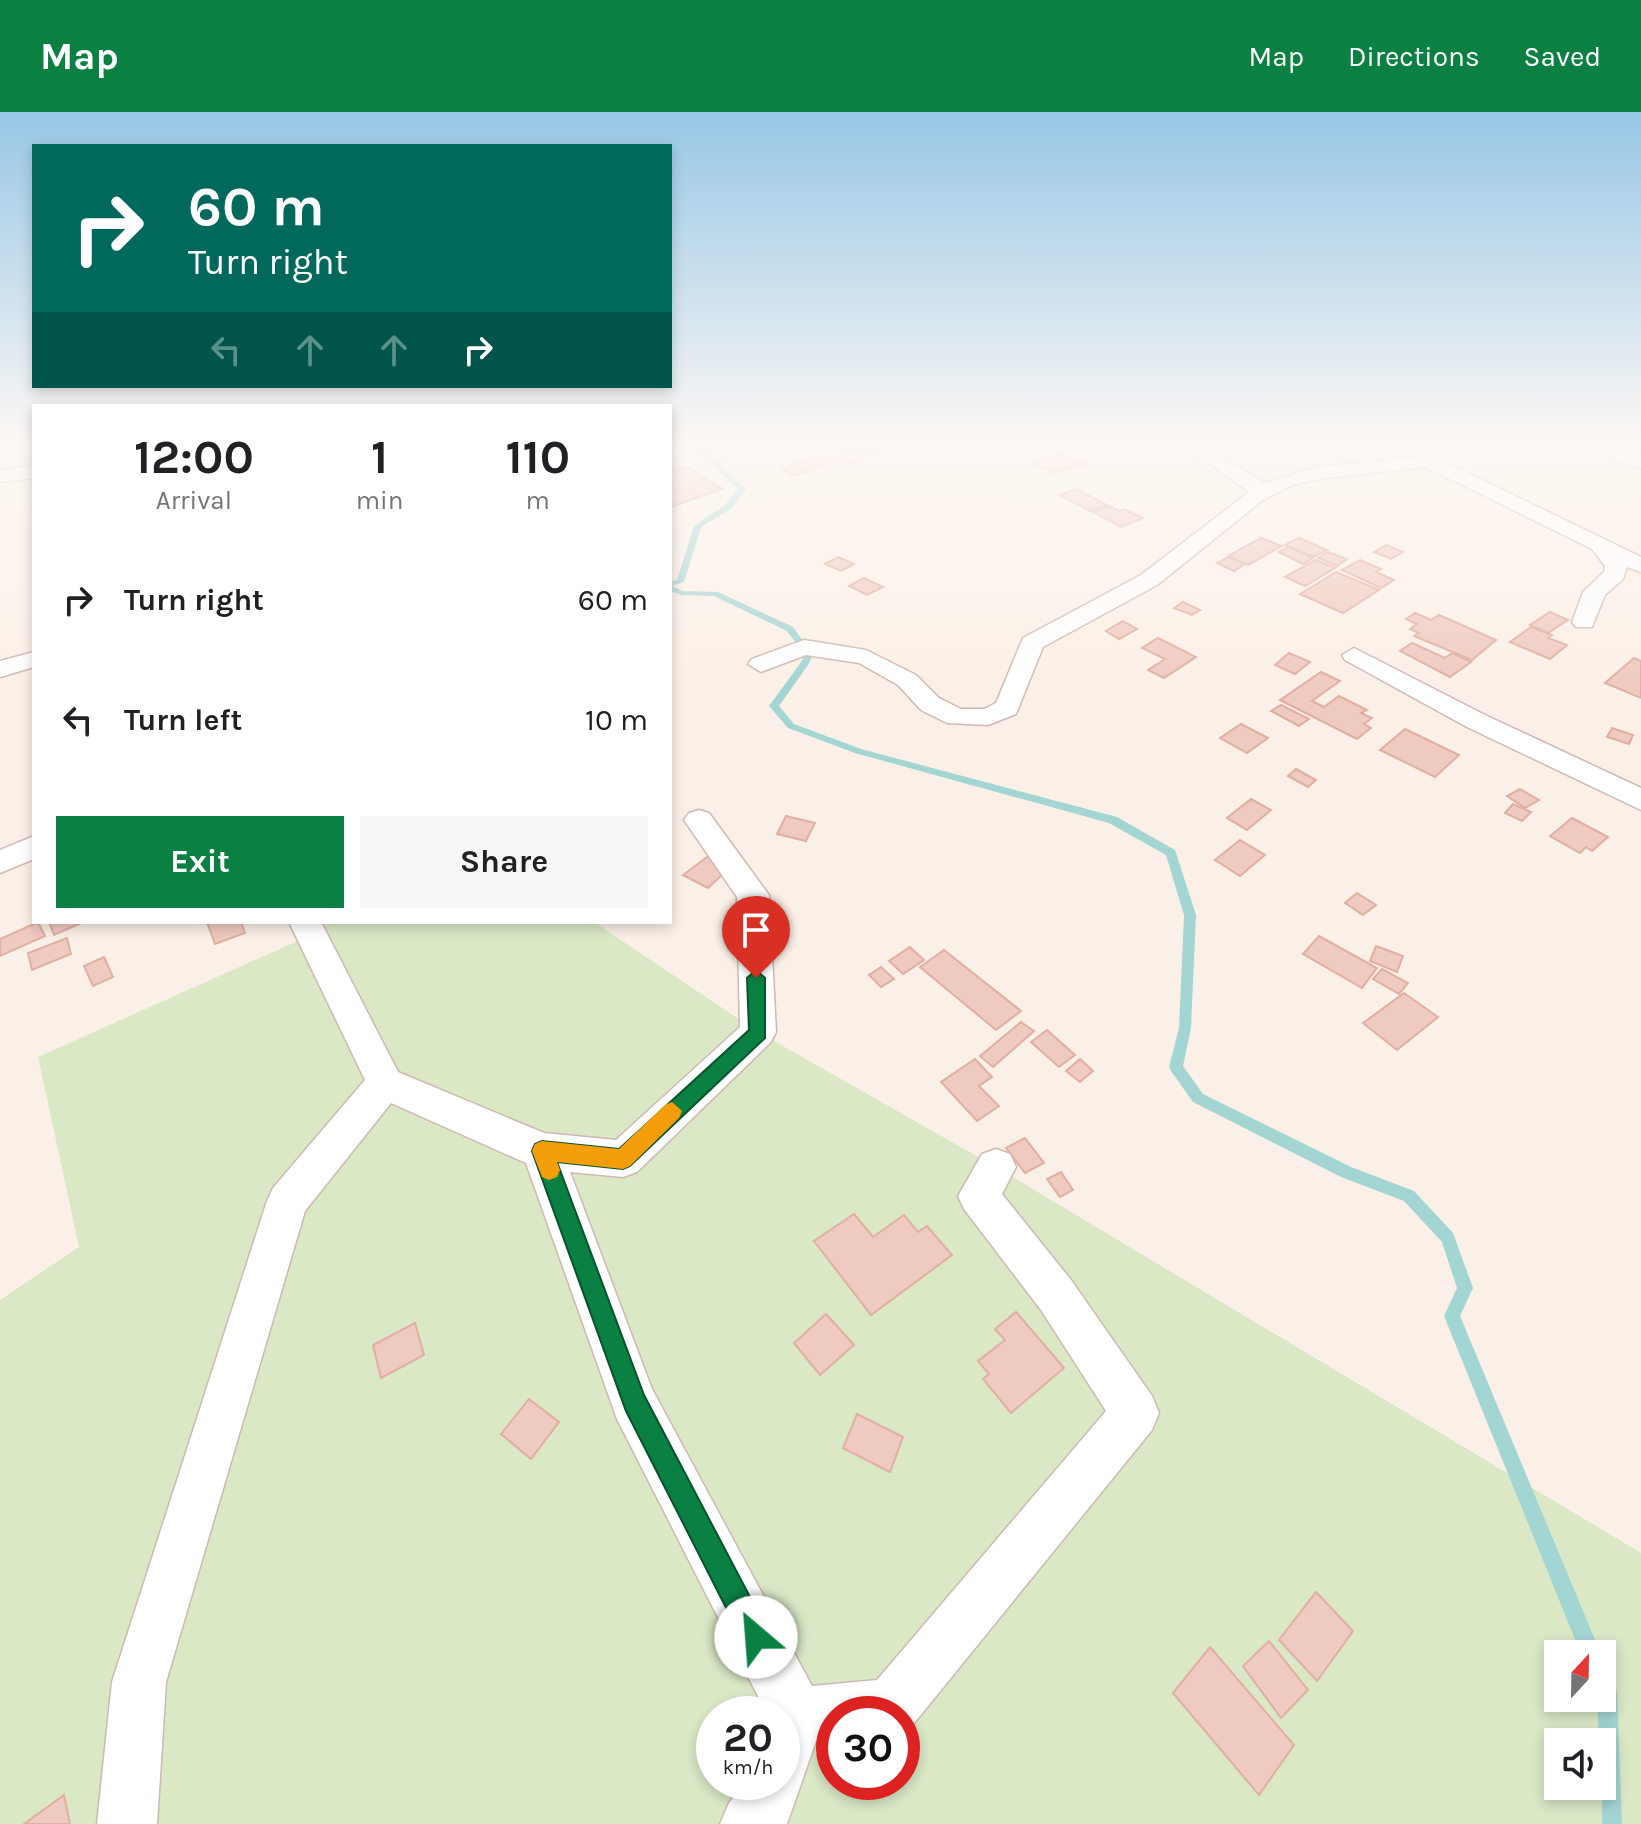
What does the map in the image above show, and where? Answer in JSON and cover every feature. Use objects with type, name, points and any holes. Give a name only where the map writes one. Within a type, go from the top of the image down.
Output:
[{"type":"street","points":[[761,664],[804,647],[866,657],[907,680],[930,704],[956,717],[988,717],[1007,708],[1032,643],[1119,601],[1219,526]]},
{"type":"street","points":[[1566,526],[1641,565]]},
{"type":"street","points":[[1584,622],[1594,592],[1615,574],[1616,565],[1598,543]]},
{"type":"street","points":[[1354,655],[1476,721],[1641,800]]},
{"type":"street","points":[[0,669],[32,660]]},
{"type":"street","points":[[306,924],[385,1083],[542,1151],[623,1159],[758,1032],[753,895],[699,820]]},
{"type":"street","points":[[0,862],[32,848]]},
{"type":"street","points":[[127,1824],[139,1682],[287,1201],[385,1083]]},
{"type":"street","points":[[542,1151],[634,1402],[771,1696]]},
{"type":"street","points":[[800,1734],[891,1707],[1135,1413],[1056,1295],[978,1196],[996,1167]]},
{"type":"street","points":[[750,1824],[767,1800]]},
{"type":"green space","points":[[329,924],[597,924],[758,1032],[996,1167],[1641,1553],[1641,1824],[0,1824],[0,1300],[79,1247],[38,1057],[313,934]]},
{"type":"building","points":[[1261,538],[1282,546],[1248,565],[1228,556]]},
{"type":"building","points":[[1299,538],[1327,550],[1314,557],[1285,545]]},
{"type":"building","points":[[1386,545],[1403,552],[1391,559],[1374,552]]},
{"type":"building","points":[[1288,547],[1313,558],[1303,564],[1279,552]]},
{"type":"building","points":[[1328,552],[1347,559],[1337,566],[1318,558]]},
{"type":"building","points":[[838,557],[854,564],[841,571],[825,564]]},
{"type":"building","points":[[1228,557],[1245,564],[1234,571],[1217,563]]},
{"type":"building","points":[[1315,560],[1335,568],[1305,586],[1285,577]]},
{"type":"building","points":[[1360,560],[1381,569],[1376,572],[1394,580],[1381,588],[1342,570]]},
{"type":"building","points":[[1336,572],[1379,590],[1343,613],[1300,594]]},
{"type":"building","points":[[864,578],[883,587],[867,595],[849,586]]},
{"type":"building","points":[[1183,602],[1200,610],[1192,615],[1174,608]]},
{"type":"building","points":[[1550,612],[1568,620],[1548,633],[1530,625]]},
{"type":"building","points":[[1415,613],[1431,620],[1439,615],[1496,640],[1472,660],[1414,636],[1419,633],[1410,629],[1417,624],[1406,619]]},
{"type":"building","points":[[1123,621],[1137,629],[1119,639],[1106,631]]},
{"type":"building","points":[[1531,627],[1567,645],[1550,659],[1510,642]]},
{"type":"building","points":[[1158,638],[1196,657],[1164,678],[1148,670],[1165,659],[1142,648]]},
{"type":"building","points":[[1412,643],[1445,658],[1452,653],[1471,662],[1450,677],[1400,651]]},
{"type":"building","points":[[1289,653],[1310,662],[1295,674],[1275,665]]},
{"type":"building","points":[[1634,658],[1641,661],[1641,698],[1605,683]]},
{"type":"building","points":[[1321,672],[1340,681],[1312,701],[1324,707],[1339,696],[1367,710],[1361,713],[1372,718],[1364,724],[1371,728],[1357,739],[1280,700]]},
{"type":"building","points":[[1281,705],[1309,719],[1299,726],[1271,711]]},
{"type":"building","points":[[1241,724],[1268,738],[1247,753],[1220,738]]},
{"type":"building","points":[[1612,728],[1633,735],[1629,744],[1607,737]]},
{"type":"building","points":[[1405,729],[1459,755],[1435,777],[1380,750]]},
{"type":"building","points":[[1296,769],[1316,780],[1308,787],[1288,776]]},
{"type":"building","points":[[1520,789],[1539,800],[1525,808],[1507,796]]},
{"type":"building","points":[[1251,799],[1271,810],[1247,830],[1227,818]]},
{"type":"building","points":[[1513,804],[1531,812],[1522,821],[1505,813]]},
{"type":"building","points":[[786,816],[815,823],[806,841],[777,834]]},
{"type":"building","points":[[1572,818],[1608,837],[1592,851],[1586,847],[1580,853],[1550,836]]},
{"type":"building","points":[[1240,840],[1265,855],[1240,876],[1215,860]]},
{"type":"building","points":[[715,851],[723,874],[708,888],[683,875]]},
{"type":"building","points":[[1357,893],[1376,905],[1363,915],[1345,903]]},
{"type":"building","points":[[34,924],[39,924],[45,936],[0,956],[0,939]]},
{"type":"building","points":[[50,924],[79,924],[54,935]]},
{"type":"building","points":[[208,924],[242,924],[245,933],[215,944]]},
{"type":"building","points":[[1319,936],[1377,968],[1362,988],[1303,954]]},
{"type":"building","points":[[67,938],[71,954],[32,970],[28,953]]},
{"type":"building","points":[[1376,946],[1403,956],[1397,972],[1370,961]]},
{"type":"building","points":[[910,947],[924,960],[903,974],[889,961]]},
{"type":"building","points":[[944,950],[1021,1011],[996,1030],[920,967]]},
{"type":"building","points":[[104,957],[113,977],[93,986],[84,966]]},
{"type":"building","points":[[881,967],[894,979],[881,987],[869,975]]},
{"type":"building","points":[[1382,969],[1408,983],[1399,994],[1373,979]]},
{"type":"building","points":[[1404,993],[1438,1017],[1397,1050],[1363,1023]]},
{"type":"building","points":[[1021,1022],[1034,1031],[993,1067],[980,1056]]},
{"type":"building","points":[[1047,1030],[1075,1055],[1059,1067],[1031,1042]]},
{"type":"building","points":[[975,1059],[992,1077],[979,1086],[999,1106],[977,1121],[941,1082]]},
{"type":"building","points":[[1080,1059],[1093,1071],[1080,1082],[1066,1071]]},
{"type":"building","points":[[1025,1138],[1044,1163],[1025,1173],[1006,1148]]},
{"type":"building","points":[[1061,1172],[1073,1190],[1060,1197],[1047,1179]]},
{"type":"building","points":[[854,1214],[873,1237],[904,1215],[918,1232],[927,1226],[952,1255],[871,1315],[814,1241]]},
{"type":"building","points":[[1016,1312],[1064,1368],[1011,1413],[983,1379],[989,1374],[978,1361],[1005,1340],[995,1329]]},
{"type":"building","points":[[826,1314],[854,1345],[820,1375],[794,1343]]},
{"type":"building","points":[[415,1323],[424,1355],[381,1378],[373,1345]]},
{"type":"building","points":[[529,1399],[559,1422],[531,1459],[501,1434]]},
{"type":"building","points":[[857,1414],[903,1437],[890,1472],[843,1448]]},
{"type":"building","points":[[1316,1592],[1353,1631],[1317,1681],[1279,1640]]},
{"type":"building","points":[[1269,1641],[1308,1690],[1281,1718],[1243,1666]]},
{"type":"building","points":[[1210,1647],[1294,1745],[1259,1795],[1173,1693]]},
{"type":"building","points":[[64,1795],[70,1824],[24,1824]]},
{"type":"waterway","points":[[672,584],[680,582],[698,526]]},
{"type":"waterway","points":[[672,589],[682,593],[715,594],[790,629],[809,655],[774,706],[791,726],[858,751],[1113,820],[1171,853],[1190,915],[1185,1028],[1176,1067],[1198,1098],[1346,1172],[1409,1196],[1448,1238],[1465,1288],[1452,1316],[1585,1640]]},
{"type":"waterway","points":[[1608,1712],[1612,1824]]},
{"type":"slow traffic","points":[[549,1170],[542,1151],[623,1159],[672,1111]]},
{"type":"route","points":[[756,978],[758,1032],[623,1159],[542,1151],[634,1402],[756,1637]]}]
